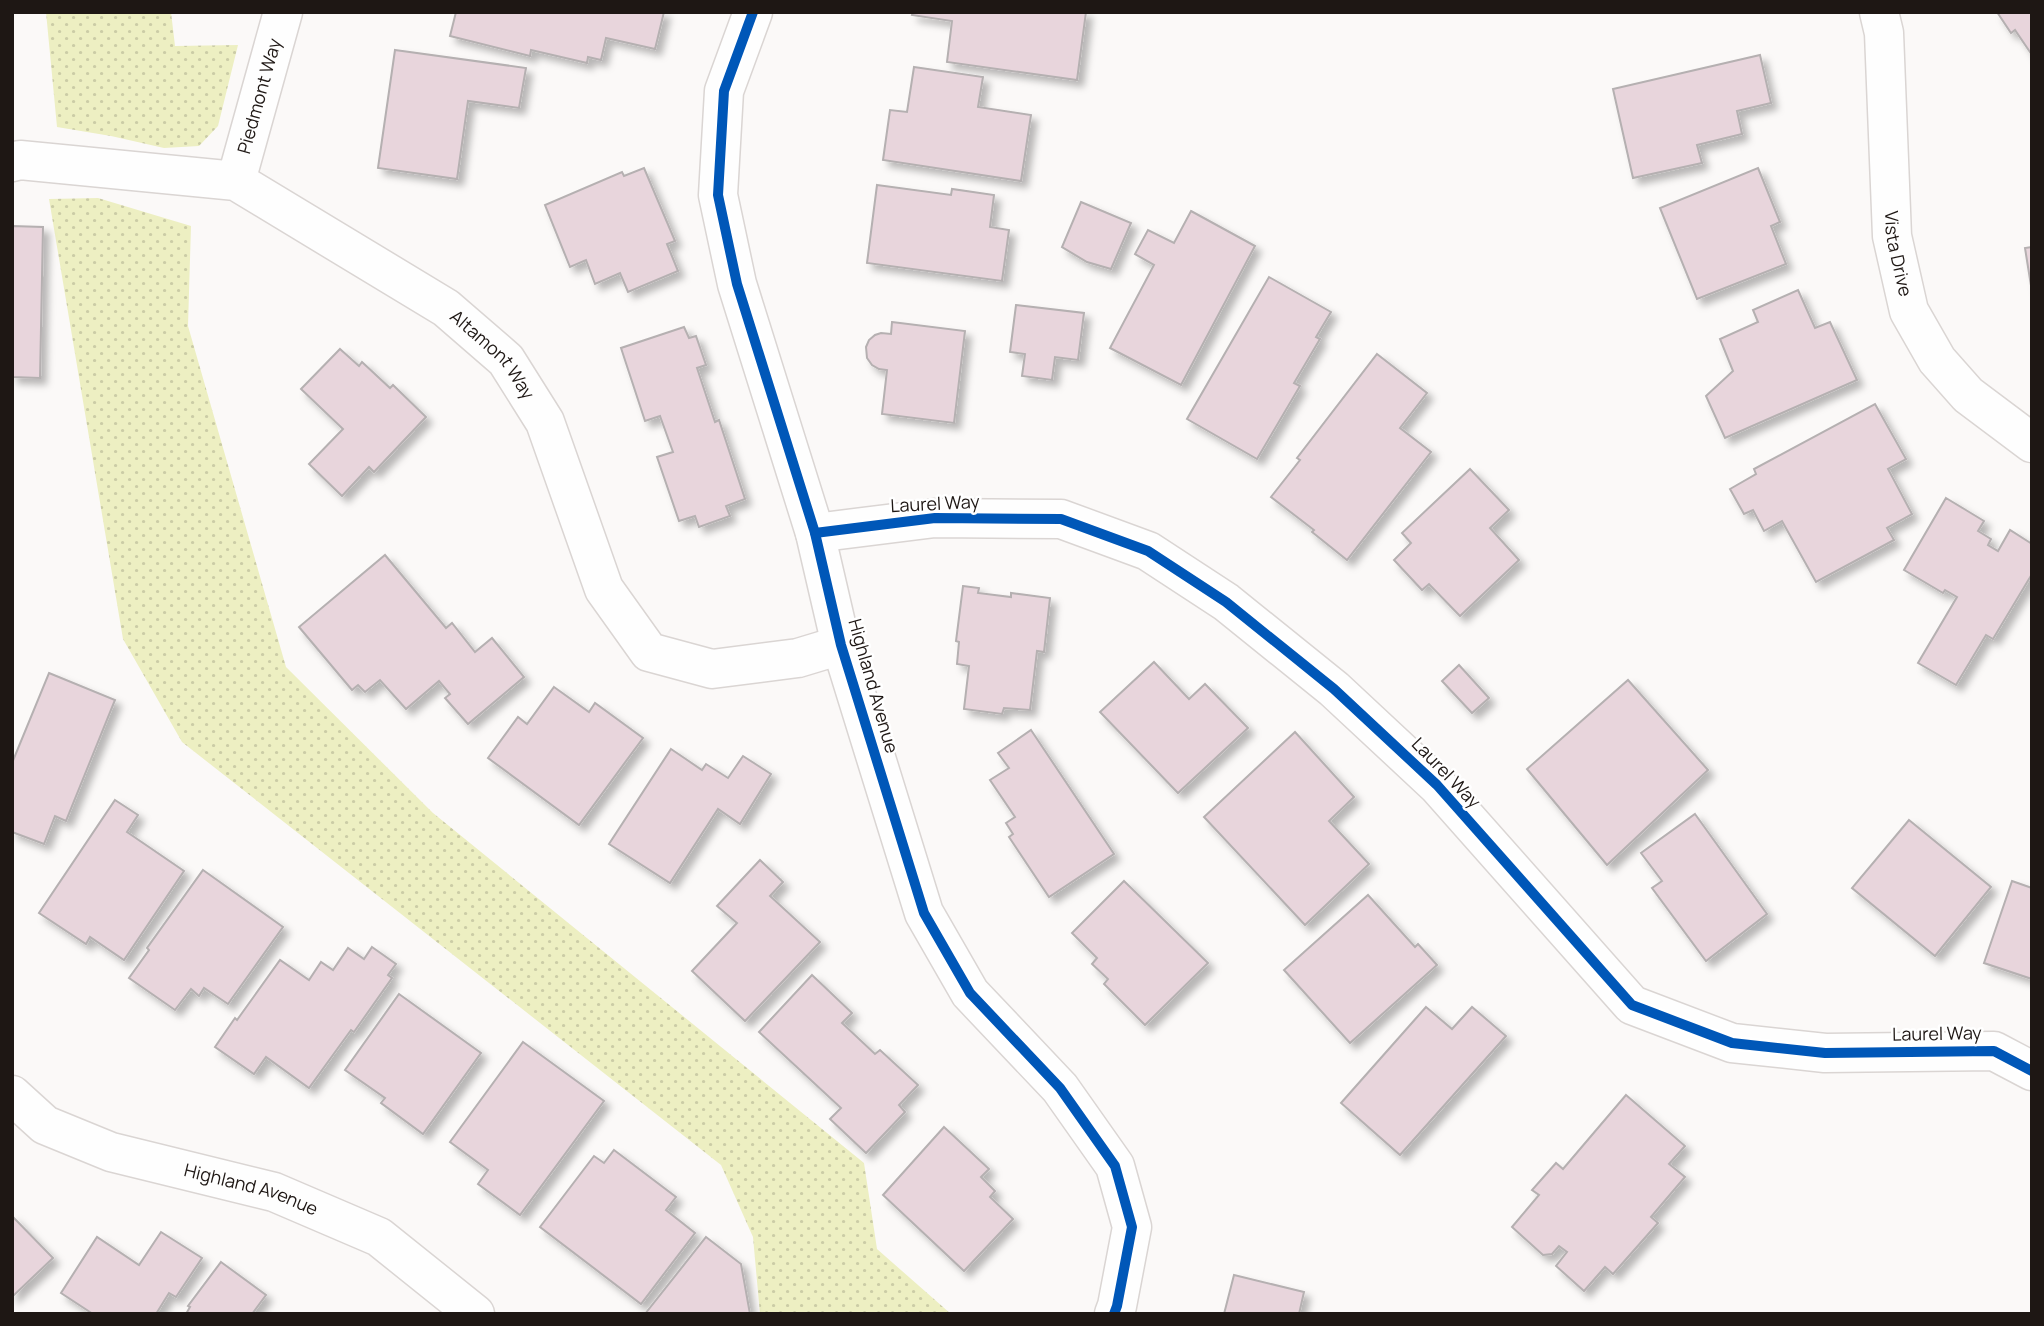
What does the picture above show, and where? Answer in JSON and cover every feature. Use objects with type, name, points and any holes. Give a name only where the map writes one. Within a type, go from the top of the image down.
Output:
[{"type":"street","name":"Piedmont Way","points":[[236,181],[282,12]]},
{"type":"street","name":"Highland Avenue","points":[[753,12],[724,91],[718,195],[737,284],[815,533],[841,645],[924,913],[970,993],[1060,1088],[1115,1166],[1132,1227],[1114,1314]]},
{"type":"street","name":"Vista Drive","points":[[1879,12],[1884,33],[1892,236],[1909,311],[1937,360],[1968,395],[2032,443]]},
{"type":"street","name":"Altamont Way","points":[[12,162],[20,160],[236,181],[446,308],[506,360],[545,422],[604,589],[649,652],[712,669],[798,659],[841,645]]},
{"type":"street","name":"Laurel Way","points":[[815,533],[935,519],[1061,519],[1148,551],[1226,602],[1335,689],[1437,785],[1632,1005],[1732,1043],[1825,1053],[1994,1051],[2032,1071]]},
{"type":"street","name":"Highland Avenue","points":[[12,1095],[45,1125],[111,1152],[274,1192],[379,1237],[475,1314]]},
{"type":"green space","points":[[46,12],[171,12],[175,46],[238,45],[218,126],[199,146],[164,148],[57,127]]},
{"type":"green space","points":[[98,198],[191,226],[188,326],[286,667],[433,813],[864,1163],[877,1249],[951,1314],[760,1314],[753,1237],[721,1165],[182,742],[123,639],[49,199]]},
{"type":"building","points":[[456,12],[664,12],[655,49],[606,38],[601,60],[588,57],[587,63],[531,50],[530,56],[450,36]]},
{"type":"building","points":[[913,12],[1086,12],[1077,80],[947,62],[952,21],[912,15]]},
{"type":"building","points":[[1997,12],[2032,12],[2032,55],[2015,30],[2011,33]]},
{"type":"building","points":[[395,50],[526,68],[519,108],[468,101],[457,179],[378,168]]},
{"type":"building","points":[[1760,55],[1771,103],[1737,111],[1742,134],[1697,145],[1702,163],[1633,178],[1613,89]]},
{"type":"building","points":[[914,67],[983,77],[978,107],[1031,115],[1021,181],[883,160],[890,110],[907,112]]},
{"type":"building","points":[[644,168],[675,241],[667,244],[678,271],[628,292],[620,273],[595,284],[586,260],[570,267],[545,205],[622,172],[624,176]]},
{"type":"building","points":[[1758,168],[1780,222],[1771,226],[1786,264],[1697,299],[1660,208]]},
{"type":"building","points":[[877,185],[951,195],[952,189],[994,195],[990,227],[1009,230],[1002,281],[867,263]]},
{"type":"building","points":[[1081,202],[1131,223],[1111,269],[1087,262],[1062,247]]},
{"type":"building","points":[[1191,211],[1255,246],[1181,385],[1110,348],[1154,265],[1135,254],[1148,230],[1174,243]]},
{"type":"building","points":[[12,226],[43,227],[40,378],[12,377]]},
{"type":"building","points":[[2032,247],[2032,292],[2025,248]]},
{"type":"building","points":[[1269,277],[1331,312],[1316,337],[1320,339],[1294,383],[1300,386],[1257,459],[1187,419]]},
{"type":"building","points":[[1798,290],[1815,328],[1830,322],[1857,380],[1725,438],[1706,396],[1733,371],[1720,339],[1758,322],[1753,310]]},
{"type":"building","points":[[1016,305],[1084,313],[1078,360],[1055,357],[1052,380],[1022,376],[1025,354],[1010,352]]},
{"type":"building","points":[[892,322],[965,331],[954,423],[882,414],[887,370],[872,365],[867,358],[866,347],[875,335],[891,334]]},
{"type":"building","points":[[684,327],[689,338],[696,336],[706,365],[697,368],[715,422],[719,420],[745,499],[726,506],[730,516],[699,527],[695,516],[679,521],[657,457],[673,452],[660,416],[645,421],[621,348]]},
{"type":"building","points":[[340,349],[359,366],[362,362],[390,388],[393,385],[426,417],[374,472],[369,467],[342,496],[309,464],[343,429],[301,389]]},
{"type":"building","points":[[1377,354],[1427,393],[1400,428],[1431,452],[1347,560],[1271,497],[1300,460],[1297,458]]},
{"type":"building","points":[[1875,404],[1906,459],[1888,469],[1912,514],[1887,528],[1894,540],[1816,582],[1782,521],[1764,531],[1753,510],[1744,514],[1730,489],[1756,474],[1754,469]]},
{"type":"building","points":[[1470,469],[1509,510],[1490,528],[1519,560],[1460,616],[1429,584],[1422,590],[1394,560],[1411,543],[1402,533]]},
{"type":"building","points":[[1946,498],[1984,521],[1978,531],[1991,539],[1988,545],[1998,551],[2010,530],[2032,544],[2032,574],[1993,639],[1986,635],[1956,685],[1918,663],[1957,597],[1945,590],[1943,593],[1904,570]]},
{"type":"building","points":[[385,555],[446,628],[452,623],[475,652],[492,638],[524,677],[468,724],[445,698],[450,694],[439,681],[406,709],[380,680],[365,692],[358,685],[352,690],[299,627]]},
{"type":"building","points":[[963,586],[979,588],[978,593],[1011,597],[1011,593],[1050,598],[1044,652],[1037,651],[1030,710],[1004,708],[1002,714],[964,709],[969,666],[957,664],[959,642],[956,641]]},
{"type":"building","points":[[1154,662],[1189,699],[1205,684],[1248,728],[1178,793],[1100,712]]},
{"type":"building","points":[[1459,665],[1489,698],[1472,713],[1442,681]]},
{"type":"building","points":[[49,673],[115,700],[66,821],[55,816],[44,844],[12,832],[12,763]]},
{"type":"building","points":[[1628,680],[1708,770],[1607,865],[1527,769]]},
{"type":"building","points":[[554,687],[589,712],[595,703],[643,738],[579,825],[488,758],[518,717],[527,724]]},
{"type":"building","points":[[1031,730],[1114,854],[1049,897],[1009,837],[1013,834],[1006,823],[1015,817],[990,780],[1009,768],[998,753]]},
{"type":"building","points":[[1295,732],[1354,797],[1329,821],[1369,864],[1305,925],[1204,817]]},
{"type":"building","points":[[671,749],[702,770],[706,764],[728,778],[743,756],[771,774],[740,824],[718,809],[670,883],[609,844]]},
{"type":"building","points":[[115,800],[138,815],[127,832],[184,871],[124,960],[90,937],[86,944],[39,913]]},
{"type":"building","points":[[1695,814],[1767,914],[1706,961],[1652,888],[1662,881],[1641,853]]},
{"type":"building","points":[[1909,820],[1991,887],[1935,956],[1852,888]]},
{"type":"building","points":[[760,860],[783,882],[770,896],[820,942],[745,1021],[692,971],[737,923],[717,906]]},
{"type":"building","points":[[203,870],[283,927],[228,1004],[204,988],[199,996],[191,989],[175,1010],[129,978],[149,950],[147,948]]},
{"type":"building","points":[[1124,881],[1208,963],[1145,1025],[1104,984],[1108,979],[1092,964],[1097,958],[1072,933]]},
{"type":"building","points":[[2012,881],[2032,888],[2032,979],[1984,963]]},
{"type":"building","points":[[1368,895],[1415,947],[1418,944],[1437,965],[1350,1043],[1284,970]]},
{"type":"building","points":[[372,947],[396,964],[388,975],[392,978],[354,1032],[351,1030],[309,1088],[266,1057],[254,1074],[215,1047],[280,960],[309,980],[321,962],[333,970],[348,948],[364,959]]},
{"type":"building","points":[[812,975],[852,1013],[842,1023],[875,1054],[880,1050],[918,1085],[899,1105],[905,1112],[866,1153],[830,1119],[841,1108],[759,1032]]},
{"type":"building","points":[[399,994],[481,1053],[423,1134],[381,1103],[385,1098],[345,1070]]},
{"type":"building","points":[[1426,1007],[1452,1029],[1472,1007],[1506,1036],[1400,1155],[1341,1103]]},
{"type":"building","points":[[523,1042],[604,1101],[520,1215],[478,1184],[488,1170],[450,1142]]},
{"type":"building","points":[[1626,1095],[1685,1146],[1669,1164],[1685,1177],[1651,1217],[1658,1223],[1613,1274],[1605,1267],[1584,1291],[1556,1266],[1567,1252],[1559,1246],[1552,1254],[1543,1255],[1512,1227],[1539,1195],[1532,1190],[1556,1163],[1563,1169]]},
{"type":"building","points":[[944,1127],[989,1169],[981,1177],[995,1191],[990,1197],[1013,1219],[964,1271],[883,1195]]},
{"type":"building","points":[[614,1150],[676,1197],[666,1210],[695,1233],[641,1304],[540,1227],[594,1156],[604,1163]]},
{"type":"building","points":[[12,1216],[53,1258],[12,1297]]},
{"type":"building","points":[[161,1232],[202,1258],[176,1297],[169,1293],[156,1314],[93,1314],[61,1293],[97,1237],[139,1265]]},
{"type":"building","points":[[706,1237],[741,1264],[750,1314],[645,1314]]},
{"type":"building","points":[[221,1262],[266,1295],[252,1314],[186,1314],[190,1307],[188,1306]]},
{"type":"building","points":[[1234,1275],[1304,1292],[1299,1314],[1224,1314]]},
{"type":"cycle path","points":[[753,12],[724,91],[718,195],[737,284],[815,533],[841,645],[924,913],[970,993],[1060,1088],[1115,1166],[1132,1227],[1114,1314]]},
{"type":"cycle path","points":[[815,533],[935,518],[1061,519],[1148,551],[1226,602],[1334,689],[1437,785],[1632,1005],[1732,1043],[1825,1053],[1994,1051],[2032,1071]]}]
